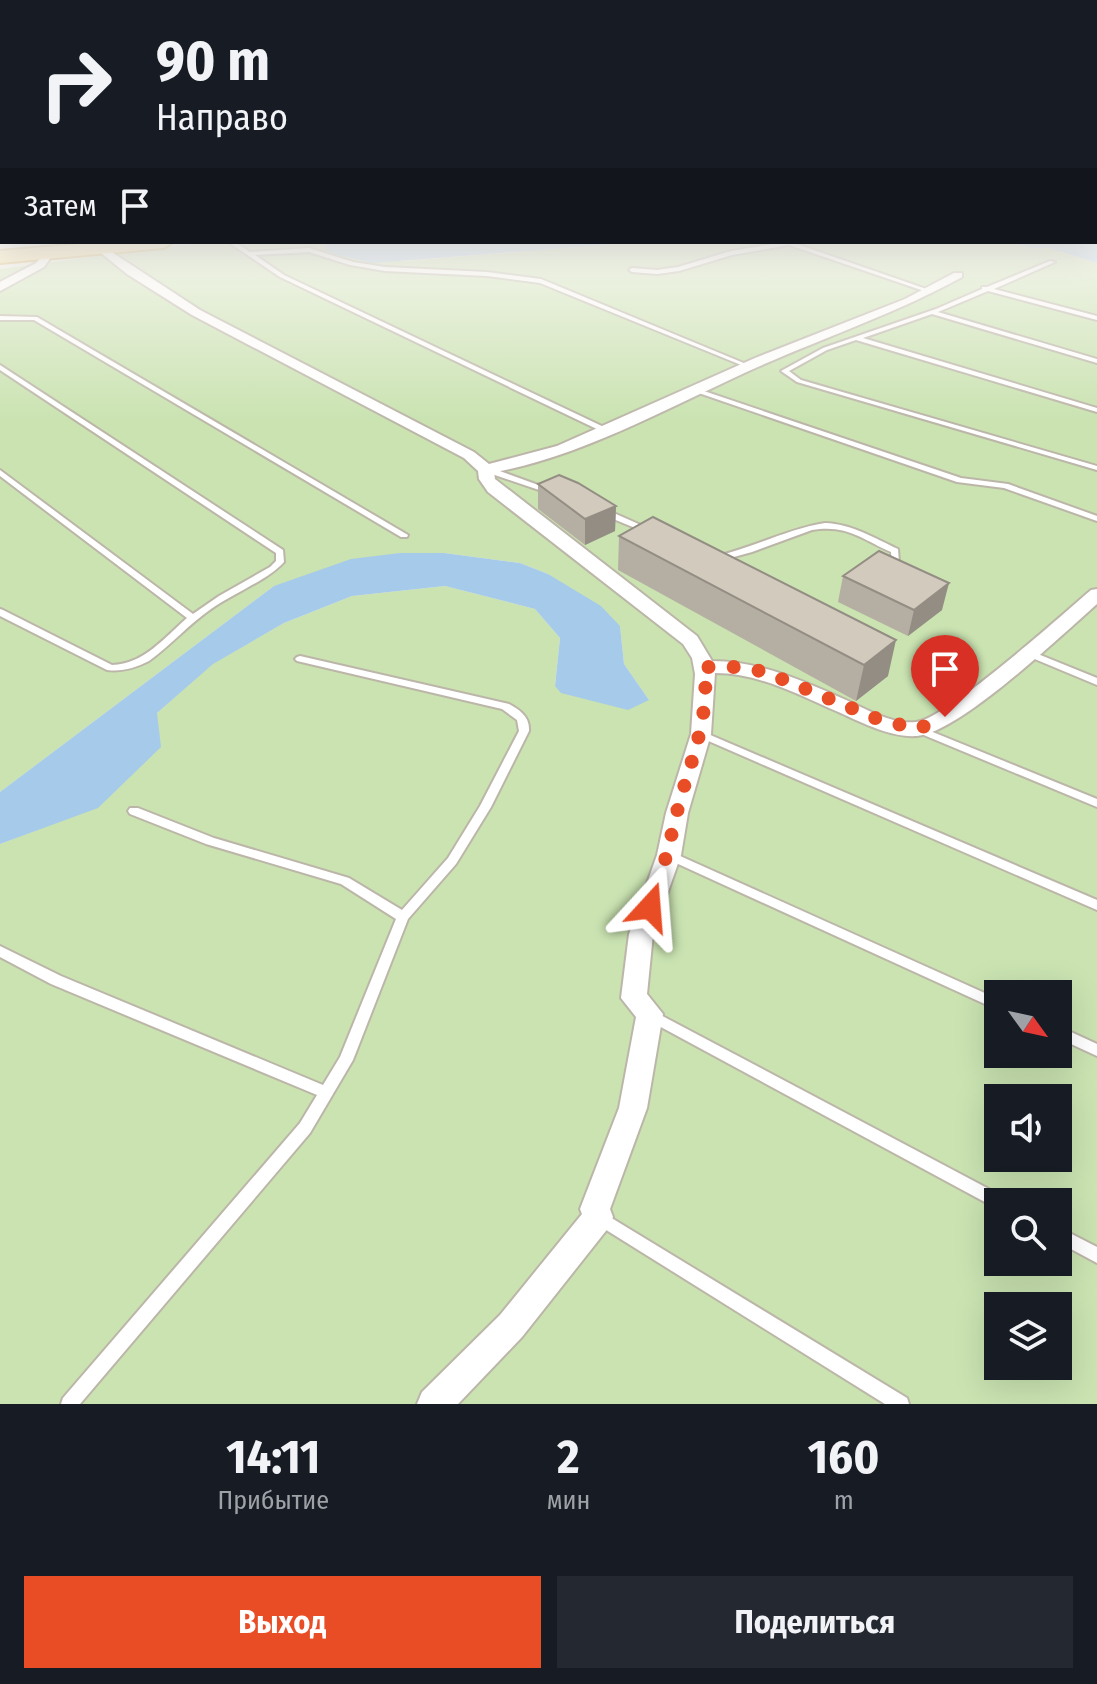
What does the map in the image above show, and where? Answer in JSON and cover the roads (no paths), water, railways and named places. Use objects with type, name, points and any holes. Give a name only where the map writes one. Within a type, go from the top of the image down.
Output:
[{"type":"street","points":[[157,291],[285,361],[457,448],[486,469],[487,479],[494,489],[690,640],[702,658],[701,734],[677,813],[669,855],[641,934],[634,998],[650,1014],[633,1108],[595,1209],[598,1217],[511,1326],[434,1404]]},
{"type":"street","points":[[486,469],[539,456],[929,291]]},
{"type":"street","points":[[704,667],[741,667],[765,672],[880,720],[918,729],[945,717],[1028,653],[1097,594]]},
{"type":"lane","points":[[311,291],[603,430]]},
{"type":"lane","points":[[564,291],[748,366]]},
{"type":"lane","points":[[979,291],[932,312],[825,349],[784,371],[799,381],[844,395],[1097,468]]},
{"type":"lane","points":[[993,291],[1097,318]]},
{"type":"lane","points":[[932,312],[1097,361]]},
{"type":"lane","points":[[0,318],[35,318],[404,535]]},
{"type":"lane","points":[[855,338],[1097,410]]},
{"type":"lane","points":[[0,367],[280,552],[280,562],[273,569],[193,618],[145,659],[122,669],[110,668],[0,612]]},
{"type":"lane","points":[[695,390],[960,480],[1005,486],[1097,519]]},
{"type":"lane","points":[[486,469],[557,493]]},
{"type":"lane","points":[[0,472],[193,618]]},
{"type":"lane","points":[[601,511],[658,534]]},
{"type":"lane","points":[[727,566],[713,559],[738,556],[822,524],[841,527],[895,551],[895,564],[906,571]]},
{"type":"lane","points":[[1028,653],[1097,682]]},
{"type":"lane","points":[[69,1404],[305,1128],[346,1060],[403,917],[452,861],[524,731],[523,720],[505,706],[300,659]]},
{"type":"lane","points":[[918,729],[1097,803]]},
{"type":"lane","points":[[701,734],[1097,905]]},
{"type":"lane","points":[[134,811],[210,841],[345,881],[403,917]]},
{"type":"lane","points":[[669,855],[984,999]]},
{"type":"lane","points":[[0,951],[70,986],[327,1093]]},
{"type":"lane","points":[[650,1014],[984,1194]]},
{"type":"lane","points":[[1072,1038],[1097,1050]]},
{"type":"lane","points":[[598,1217],[901,1404]]},
{"type":"lane","points":[[1072,1242],[1097,1255]]},
{"type":"water","points":[[400,553],[444,553],[520,563],[548,574],[601,606],[620,626],[624,664],[649,700],[628,710],[561,693],[555,686],[560,638],[535,609],[445,586],[352,596],[284,623],[213,664],[157,713],[161,747],[98,808],[0,844],[0,792],[274,586],[351,559]]}]
